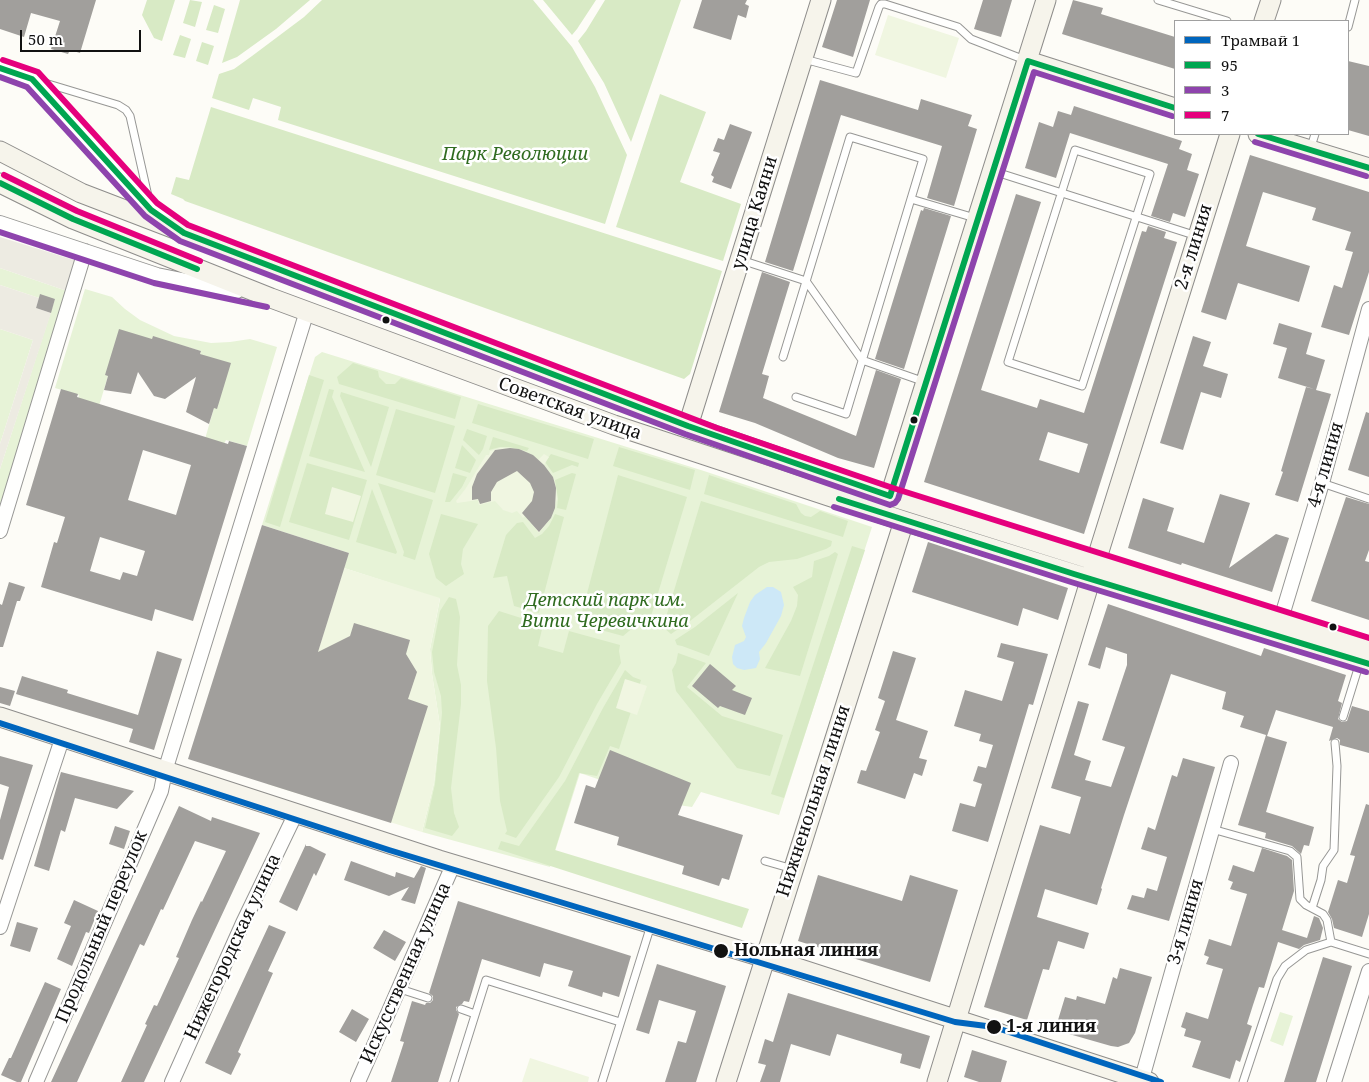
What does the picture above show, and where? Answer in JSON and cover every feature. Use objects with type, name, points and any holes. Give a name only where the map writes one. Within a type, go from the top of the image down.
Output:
[{"type":"main road","name":"улица Каяни","points":[[688,426],[821,0]]},
{"type":"main road","points":[[904,521],[890,496],[1046,0]]},
{"type":"main road","points":[[1264,20],[1271,0]]},
{"type":"main road","points":[[1028,61],[1174,108]]},
{"type":"main road","name":"2-я линия","points":[[1097,561],[1230,135]]},
{"type":"main road","points":[[1265,135],[1313,142],[1369,168]]},
{"type":"main road","name":"Советская улица","points":[[0,151],[81,193],[688,426],[890,496],[1281,619],[1366,657]]},
{"type":"main road","name":"Советская улица","points":[[0,183],[73,219],[271,298],[614,425],[904,521],[1091,580],[1366,657]]},
{"type":"main road","name":"Советская улица","points":[[487,379],[498,353]]},
{"type":"main road","name":"Нижненольная линия","points":[[726,1082],[904,521]]},
{"type":"main road","points":[[937,1082],[1097,561]]},
{"type":"main road","points":[[0,717],[453,864],[764,958],[1143,1081]]},
{"type":"street","points":[[0,68],[32,79],[151,210],[184,233]]},
{"type":"street","points":[[0,224],[157,275],[271,298]]},
{"type":"street","points":[[0,531],[85,251]]},
{"type":"street","name":"4-я линия","points":[[1281,619],[1322,483],[1369,309]]},
{"type":"street","name":"Продольный переулок","points":[[36,1082],[161,791],[165,771],[307,311]]},
{"type":"street","points":[[0,927],[63,736]]},
{"type":"street","name":"3-я линия","points":[[1143,1081],[1231,763]]},
{"type":"street","name":"Нижегородская улица","points":[[172,1082],[242,923],[296,814]]},
{"type":"street","name":"Искусственная улица","points":[[358,1082],[453,864]]},
{"type":"street","points":[[1334,1082],[1369,971]]},
{"type":"lane","points":[[1158,0],[1224,20]]},
{"type":"lane","points":[[1349,22],[1355,0]]},
{"type":"lane","points":[[803,59],[856,73],[879,7],[881,4],[885,4],[958,27],[971,39],[1028,61]]},
{"type":"lane","points":[[32,79],[118,105],[126,110],[130,116],[151,210]]},
{"type":"lane","points":[[783,357],[850,136],[923,159],[846,414],[796,397]]},
{"type":"lane","points":[[1075,150],[1150,174],[1136,217],[1082,386],[1008,362],[1075,150]]},
{"type":"lane","points":[[993,171],[1198,236]]},
{"type":"lane","points":[[911,198],[978,219]]},
{"type":"lane","points":[[741,260],[806,281],[862,360],[926,382]]},
{"type":"lane","points":[[1322,483],[1369,498]]},
{"type":"lane","points":[[1343,717],[1366,657]]},
{"type":"lane","points":[[1312,908],[1321,880],[1323,866],[1334,850],[1338,766],[1335,743]]},
{"type":"lane","points":[[1212,828],[1290,850],[1296,857],[1300,899],[1306,905],[1323,914],[1327,920],[1331,942]]},
{"type":"lane","points":[[764,861],[793,869]]},
{"type":"lane","points":[[602,1082],[651,924]]},
{"type":"lane","points":[[1243,1082],[1276,979],[1285,966],[1306,950],[1331,942],[1369,954]]},
{"type":"lane","points":[[454,1082],[486,980],[620,1022]]},
{"type":"lane","points":[[400,989],[428,998]]},
{"type":"lane","points":[[461,1009],[475,1014]]},
{"type":"green space","points":[[147,0],[175,0],[162,41],[154,38],[142,15]]},
{"type":"green space","points":[[190,0],[202,2],[195,27],[183,23]]},
{"type":"green space","points":[[240,0],[310,0],[276,29],[237,57],[222,63]]},
{"type":"green space","name":"Парк Революции","points":[[322,0],[533,0],[572,47],[595,87],[627,155],[605,224],[278,120],[281,107],[253,98],[249,110],[212,98],[219,74],[234,69],[304,17]]},
{"type":"green space","points":[[543,0],[596,0],[572,35]]},
{"type":"green space","points":[[605,0],[681,0],[631,142],[604,83],[578,41]]},
{"type":"green space","points":[[214,5],[225,9],[218,33],[206,30]]},
{"type":"green space","points":[[888,15],[959,38],[946,78],[875,55]]},
{"type":"green space","points":[[180,35],[191,39],[185,58],[173,55]]},
{"type":"green space","points":[[202,42],[214,46],[208,65],[196,61]]},
{"type":"green space","points":[[660,94],[706,112],[680,182],[741,204],[723,261],[616,227]]},
{"type":"green space","points":[[211,107],[722,271],[690,374],[684,379],[185,201],[171,194],[176,177],[189,180]]},
{"type":"green space","points":[[0,268],[67,291],[0,505],[0,469],[55,299],[39,298],[0,285]]},
{"type":"green space","points":[[85,289],[112,297],[140,320],[174,336],[211,343],[250,339],[277,347],[247,446],[226,440],[224,444],[205,439],[214,408],[200,354],[201,351],[153,337],[108,376],[99,406],[78,400],[79,395],[55,388]]},
{"type":"green space","points":[[0,329],[33,340],[0,444]]},
{"type":"green space","name":"Детский парк им. Вити Черевичкина","points":[[322,352],[704,471],[872,527],[779,815],[701,792],[692,807],[671,804],[580,773],[550,867],[422,832],[434,783],[440,726],[430,649],[440,599],[344,568],[349,553],[262,525],[315,357]]},
{"type":"green space","points":[[353,363],[378,371],[379,377],[386,384],[395,384],[401,378],[461,397],[455,419],[339,384],[337,377]]},
{"type":"green space","points":[[309,375],[324,380],[280,527],[265,522]]},
{"type":"green space","points":[[329,389],[334,390],[332,397],[365,472],[309,456]]},
{"type":"green space","points":[[341,392],[389,407],[371,467],[340,396]]},
{"type":"green space","points":[[478,404],[594,439],[588,459],[472,423]]},
{"type":"green space","points":[[396,409],[455,426],[435,493],[376,475]]},
{"type":"green space","points":[[467,429],[487,436],[479,455],[463,440]]},
{"type":"green space","points":[[493,437],[529,448],[527,451],[509,447],[489,450]]},
{"type":"green space","points":[[462,445],[476,460],[470,473],[455,468]]},
{"type":"green space","points":[[619,447],[695,470],[690,490],[613,466]]},
{"type":"green space","points":[[500,448],[519,449],[538,460],[544,454],[549,457],[544,465],[553,477],[557,499],[551,518],[539,533],[525,516],[523,518],[517,511],[512,513],[503,510],[495,501],[479,505],[478,500],[457,503],[456,501],[486,455],[489,455],[490,451]]},
{"type":"green space","points":[[551,454],[579,463],[578,467],[572,465],[553,473],[545,462]]},
{"type":"green space","points":[[307,463],[367,480],[349,540],[289,522]]},
{"type":"green space","points":[[453,473],[467,477],[450,502],[445,502]]},
{"type":"green space","points":[[572,473],[576,474],[566,510],[557,508],[558,499],[555,480]]},
{"type":"green space","points":[[618,475],[687,497],[649,623],[635,626],[623,636],[579,624]]},
{"type":"green space","points":[[709,475],[796,504],[805,516],[811,517],[820,511],[848,521],[843,537],[704,494]]},
{"type":"green space","points":[[378,483],[433,500],[415,560],[403,556],[404,552]]},
{"type":"green space","points":[[332,487],[361,496],[353,522],[325,514]]},
{"type":"green space","points":[[372,489],[397,552],[396,554],[356,542]]},
{"type":"green space","points":[[701,501],[832,541],[831,546],[797,559],[769,562],[759,567],[671,634],[663,627]]},
{"type":"green space","points":[[441,514],[478,524],[463,549],[461,564],[464,574],[446,586],[436,578],[429,554]]},
{"type":"green space","points":[[555,514],[564,517],[539,613],[514,606],[507,576],[493,578],[506,535],[517,523],[523,522],[535,538],[542,534],[549,526]]},
{"type":"green space","points":[[852,546],[865,550],[784,798],[771,794]]},
{"type":"green space","points":[[835,552],[838,554],[800,676],[765,668],[791,621],[797,606],[798,595],[793,587],[812,577],[814,561]]},
{"type":"green space","points":[[344,568],[440,598],[430,649],[440,726],[434,783],[422,832],[267,784],[306,658],[315,661]]},
{"type":"green space","points":[[738,593],[709,656],[677,645],[675,640],[695,627]]},
{"type":"green space","points":[[449,597],[456,599],[460,617],[457,665],[461,685],[461,704],[451,788],[454,813],[459,827],[452,836],[425,828],[435,784],[442,713],[441,696],[434,672],[432,652],[440,611]]},
{"type":"green space","points":[[499,611],[543,625],[538,646],[563,653],[569,631],[620,645],[621,663],[559,777],[516,838],[505,834],[507,831],[500,801],[496,748],[487,681],[488,626]]},
{"type":"green space","points":[[678,653],[706,663],[687,687],[722,716],[783,735],[770,776],[737,768],[676,691],[672,670]]},
{"type":"green space","points":[[625,670],[633,677],[641,680],[619,749],[610,746],[597,776],[579,773],[555,850],[749,909],[742,928],[498,849],[501,841],[519,846],[565,781]]},
{"type":"green space","points":[[625,679],[647,686],[637,715],[616,708]]},
{"type":"green space","points":[[1280,1012],[1293,1016],[1283,1046],[1270,1041]]},
{"type":"green space","points":[[530,1058],[589,1077],[588,1082],[522,1082]]},
{"type":"shaded area","points":[[0,237],[77,261],[67,291],[0,268]]},
{"type":"shaded area","points":[[0,285],[39,298],[36,308],[51,313],[0,469],[0,444],[33,340],[0,329]]},
{"type":"water","points":[[767,587],[773,587],[781,592],[784,605],[781,616],[759,652],[760,659],[756,668],[744,670],[737,668],[733,664],[732,657],[735,645],[744,641],[746,637],[742,626],[744,618],[755,595]]},
{"type":"building","points":[[0,0],[96,0],[80,53],[70,50],[68,54],[51,49],[60,21],[31,13],[24,37],[0,29]]},
{"type":"building","points":[[702,0],[747,0],[745,4],[749,6],[746,18],[738,15],[731,40],[693,28]]},
{"type":"building","points":[[837,0],[870,0],[853,57],[822,47]]},
{"type":"building","points":[[983,0],[1012,0],[1001,37],[974,29]]},
{"type":"building","points":[[1073,0],[1103,8],[1101,14],[1174,37],[1174,69],[1062,34]]},
{"type":"building","points":[[1349,61],[1369,66],[1369,136],[1349,130]]},
{"type":"building","points":[[820,80],[918,110],[921,99],[972,115],[968,126],[977,129],[954,206],[927,198],[942,146],[841,115],[793,271],[765,262]]},
{"type":"building","points":[[1074,106],[1182,141],[1179,149],[1192,154],[1187,170],[1199,174],[1185,217],[1173,213],[1170,222],[1151,216],[1168,164],[1070,133],[1056,178],[1025,168],[1039,122],[1053,127],[1058,111],[1071,115]]},
{"type":"building","points":[[730,124],[752,132],[731,189],[712,182],[714,177],[711,175],[720,153],[713,151],[718,138],[724,140]]},
{"type":"building","points":[[1250,155],[1369,192],[1369,272],[1349,335],[1321,327],[1334,285],[1342,288],[1353,252],[1345,250],[1351,232],[1312,220],[1316,208],[1263,192],[1246,246],[1310,266],[1299,302],[1238,283],[1226,320],[1201,312]]},
{"type":"building","points":[[1016,194],[1041,202],[981,390],[1037,408],[1040,399],[1084,413],[1142,231],[1146,232],[1148,226],[1166,232],[1164,238],[1177,242],[1084,534],[924,482]],"holes":[[[1048,432],[1088,444],[1079,473],[1039,460]]]},
{"type":"building","points":[[924,208],[951,216],[904,369],[875,359],[921,210],[923,211]]},
{"type":"building","points":[[762,272],[790,282],[762,374],[769,376],[763,398],[856,436],[876,370],[901,379],[874,468],[838,458],[755,423],[719,412]]},
{"type":"building","points":[[40,294],[55,299],[51,313],[36,308]]},
{"type":"building","points":[[1279,323],[1312,333],[1306,354],[1325,360],[1316,390],[1331,394],[1298,502],[1275,495],[1306,387],[1314,389],[1278,378],[1287,348],[1273,344]]},
{"type":"building","points":[[119,329],[152,339],[153,336],[201,351],[200,354],[231,363],[217,409],[214,408],[209,424],[186,412],[196,377],[165,399],[154,396],[138,372],[131,394],[104,390],[108,376],[105,375]]},
{"type":"building","points":[[1193,336],[1211,342],[1203,366],[1228,374],[1221,398],[1201,392],[1183,450],[1160,443]]},
{"type":"building","points":[[61,389],[78,394],[77,397],[228,444],[229,441],[247,446],[193,621],[155,609],[152,621],[41,587],[54,542],[57,543],[65,517],[26,505]],"holes":[[[143,450],[191,465],[176,515],[128,500]],[[100,537],[145,551],[137,576],[123,572],[120,580],[90,571]]]},
{"type":"building","points":[[1366,412],[1369,413],[1369,477],[1348,470]]},
{"type":"building","points":[[519,449],[533,455],[553,477],[556,488],[555,508],[551,518],[539,532],[522,513],[532,501],[534,492],[530,483],[517,471],[497,482],[491,492],[491,501],[480,504],[478,499],[472,500],[472,487],[477,474],[495,450]]},
{"type":"building","points":[[1220,494],[1250,503],[1229,568],[1276,534],[1289,538],[1272,592],[1128,548],[1143,498],[1174,508],[1167,531],[1204,543]]},
{"type":"building","points":[[1346,497],[1369,504],[1369,550],[1365,561],[1369,562],[1369,620],[1311,601]]},
{"type":"building","points":[[262,525],[349,553],[318,652],[350,636],[354,623],[410,640],[406,654],[417,672],[408,699],[428,706],[391,823],[188,759]]},
{"type":"building","points":[[928,542],[1068,588],[1058,620],[1023,608],[1018,626],[912,592]]},
{"type":"building","points":[[9,582],[25,587],[20,601],[17,601],[3,647],[0,647],[0,604],[2,605]]},
{"type":"building","points":[[1108,604],[1261,656],[1264,648],[1346,675],[1338,701],[1342,703],[1338,719],[1342,722],[1347,721],[1352,706],[1369,711],[1369,753],[1340,745],[1340,740],[1337,738],[1329,741],[1333,727],[1276,710],[1267,736],[1287,742],[1266,812],[1314,827],[1309,846],[1304,845],[1301,854],[1292,846],[1265,838],[1266,833],[1238,825],[1266,735],[1240,727],[1244,716],[1222,709],[1226,692],[1171,674],[1124,815],[1097,905],[1045,889],[1037,917],[1089,933],[1084,949],[1058,941],[1049,970],[1043,969],[1027,1020],[984,1007],[1040,825],[1070,834],[1081,797],[1051,788],[1078,701],[1089,704],[1074,755],[1091,761],[1085,780],[1111,787],[1125,747],[1102,740],[1127,665],[1127,654],[1106,647],[1100,669],[1088,665]]},
{"type":"building","points":[[1001,643],[1048,654],[1033,705],[1029,704],[988,842],[952,831],[960,803],[975,807],[982,784],[973,781],[978,766],[986,768],[993,745],[979,741],[981,734],[954,726],[965,690],[1002,701],[1014,662],[997,657]]},
{"type":"building","points":[[157,651],[182,659],[154,750],[129,742],[133,729],[16,694],[22,676],[68,690],[67,693],[138,715]]},
{"type":"building","points":[[893,651],[916,658],[896,720],[928,731],[919,758],[927,760],[922,776],[914,773],[905,799],[857,783],[861,770],[866,771],[880,732],[875,730],[885,701],[878,698]]},
{"type":"building","points":[[710,664],[736,686],[732,690],[752,698],[745,715],[720,706],[718,708],[692,686]]},
{"type":"building","points":[[0,687],[15,691],[10,706],[0,703]]},
{"type":"building","points":[[610,750],[691,783],[678,815],[743,835],[729,880],[722,878],[719,886],[682,874],[684,866],[617,845],[619,837],[574,823],[586,785],[595,788]]},
{"type":"building","points":[[0,756],[33,765],[3,860],[0,859],[0,820],[9,787],[0,784]]},
{"type":"building","points":[[1183,758],[1215,767],[1169,921],[1127,909],[1132,895],[1144,898],[1147,888],[1157,891],[1167,857],[1141,849],[1148,827],[1155,830],[1172,775],[1177,777]]},
{"type":"building","points":[[61,772],[134,791],[117,809],[75,798],[65,832],[61,830],[49,871],[34,866]]},
{"type":"building","points":[[1366,804],[1369,805],[1369,914],[1362,937],[1334,928],[1328,912],[1338,880],[1347,883],[1355,856],[1350,855]]},
{"type":"building","points":[[179,806],[211,821],[212,817],[260,833],[144,1082],[121,1082],[147,1025],[145,1024],[154,1005],[157,1006],[179,958],[176,957],[192,920],[226,851],[195,841],[144,946],[140,944],[77,1082],[51,1082]]},
{"type":"building","points":[[115,826],[130,831],[124,849],[109,844]]},
{"type":"building","points":[[306,844],[306,846],[326,854],[316,876],[314,873],[297,911],[279,902]]},
{"type":"building","points":[[1262,848],[1287,856],[1292,860],[1294,891],[1282,930],[1307,938],[1314,916],[1319,918],[1323,928],[1320,940],[1304,945],[1299,949],[1278,942],[1264,988],[1259,987],[1253,1005],[1247,1024],[1252,1026],[1240,1062],[1236,1060],[1230,1079],[1192,1067],[1201,1041],[1184,1036],[1186,1029],[1181,1027],[1186,1012],[1208,1019],[1223,969],[1206,964],[1209,957],[1204,955],[1209,939],[1231,946],[1247,894],[1230,889],[1233,882],[1228,880],[1233,865],[1254,872]]},
{"type":"building","points":[[351,861],[395,877],[396,872],[414,878],[421,866],[426,868],[415,904],[401,900],[409,887],[389,896],[344,880]]},
{"type":"building","points":[[818,875],[902,901],[910,875],[958,890],[930,982],[798,941]]},
{"type":"building","points":[[74,900],[98,911],[89,933],[86,932],[72,966],[57,959],[71,926],[64,923]]},
{"type":"building","points":[[458,901],[631,956],[619,997],[603,992],[602,997],[568,986],[573,971],[544,963],[540,977],[482,959],[469,1002],[464,1001],[456,1007],[459,1014],[438,1082],[391,1082],[404,1042],[400,1041],[412,1001],[425,1005],[433,1000],[433,996],[429,993]]},
{"type":"building","points":[[17,922],[38,928],[30,952],[10,946]]},
{"type":"building","points":[[269,925],[286,932],[268,971],[273,973],[238,1052],[241,1054],[231,1075],[205,1063]]},
{"type":"building","points":[[384,930],[406,942],[395,961],[373,948]]},
{"type":"building","points":[[1323,957],[1352,966],[1316,1082],[1284,1082]]},
{"type":"building","points":[[657,964],[726,986],[696,1082],[665,1082],[678,1041],[686,1043],[696,1011],[659,1000],[649,1034],[636,1030]]},
{"type":"building","points":[[1120,968],[1152,977],[1135,1033],[1129,1043],[1118,1047],[1111,1046],[1055,1030],[1065,997],[1076,1000],[1077,996],[1105,1004],[1113,977],[1117,979]]},
{"type":"building","points":[[45,982],[61,989],[21,1082],[17,1082],[1,1075],[9,1058],[11,1058]]},
{"type":"building","points":[[788,993],[930,1036],[920,1069],[900,1063],[902,1054],[837,1034],[830,1056],[791,1044],[780,1082],[760,1082],[766,1065],[758,1063],[765,1039],[773,1042]]},
{"type":"building","points":[[352,1009],[369,1019],[356,1042],[339,1032]]},
{"type":"building","points":[[972,1050],[1007,1061],[1001,1082],[979,1082],[964,1077]]},
{"type":"tram line","name":"1","points":[[0,723],[389,850],[955,1022],[994,1027],[1161,1082]]},
{"type":"transit line","name":"7","points":[[3,60],[38,72],[157,203],[188,225],[717,428],[893,488],[1369,638]]},
{"type":"transit line","name":"95","points":[[0,68],[32,79],[151,210],[184,233],[688,426],[890,496],[1028,61],[1174,108]]},
{"type":"transit line","name":"3","points":[[0,77],[27,87],[145,216],[180,241],[685,434],[890,505],[898,499],[1034,72],[1172,116]]},
{"type":"transit line","name":"95","points":[[1261,135],[1369,168]]},
{"type":"transit line","name":"3","points":[[1255,142],[1366,176]]},
{"type":"transit line","name":"7","points":[[4,175],[77,211],[200,261]]},
{"type":"transit line","name":"95","points":[[0,183],[73,219],[197,269]]},
{"type":"transit line","name":"3","points":[[0,232],[154,283],[267,307]]},
{"type":"transit line","name":"95","points":[[839,499],[1074,574],[1369,664]]},
{"type":"transit line","name":"3","points":[[834,507],[1366,672]]},
{"type":"place","name":"Нольная линия","points":[[721,951]]},
{"type":"place","name":"1-я линия","points":[[994,1027]]}]
